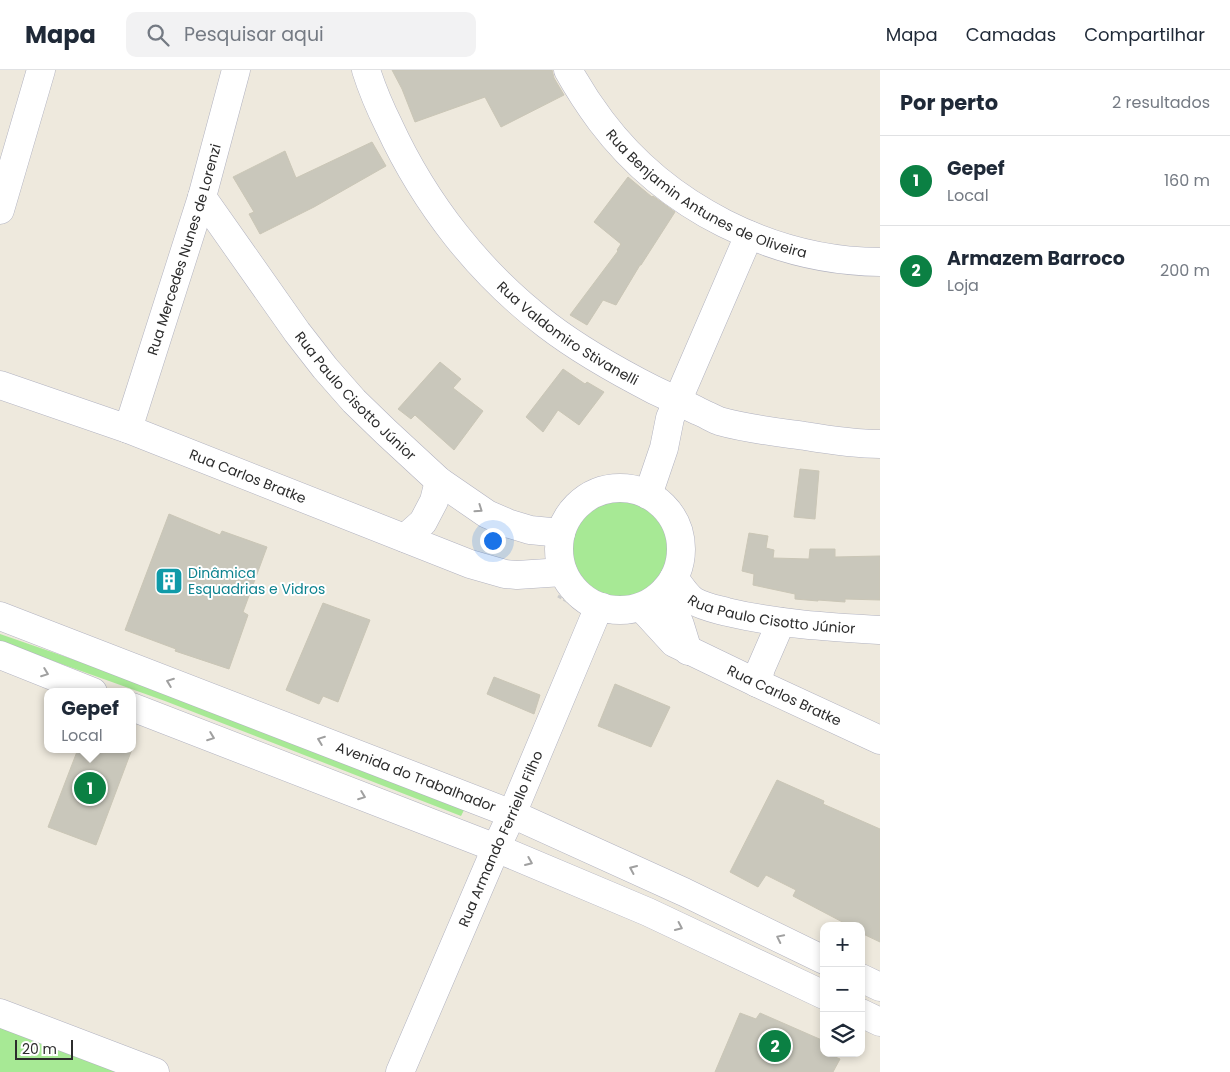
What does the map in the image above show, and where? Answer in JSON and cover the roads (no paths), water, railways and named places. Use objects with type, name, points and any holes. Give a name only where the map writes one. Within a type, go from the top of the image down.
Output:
[{"type":"street","points":[[0,210],[41,70]]},
{"type":"street","name":"Rua Mercedes Nunes de Lorenzi","points":[[128,429],[202,197],[236,70]]},
{"type":"street","name":"Rua Valdomiro Stivanelli","points":[[366,70],[385,119],[398,145],[417,179],[444,220],[488,273],[540,319],[579,348],[674,410],[753,428],[834,440],[880,444]]},
{"type":"street","name":"Rua Benjamin Antunes de Oliveira","points":[[568,70],[601,122],[621,146],[667,188],[693,206],[720,222],[780,246],[845,260],[880,262]]},
{"type":"street","name":"Rua Paulo Cisotto Júnior","points":[[202,197],[298,332],[325,368],[354,401],[439,481],[487,514],[530,530],[561,554]]},
{"type":"street","points":[[639,492],[656,439],[674,410],[749,235]]},
{"type":"street","name":"Rua Carlos Bratke","points":[[0,385],[128,429],[463,562],[492,570],[561,554]]},
{"type":"street","points":[[405,538],[422,522],[434,501],[439,481]]},
{"type":"street","points":[[622,488],[639,492],[660,503],[676,525],[680,538],[681,552],[679,565],[670,584],[655,598],[641,606],[616,610],[602,607],[578,594],[569,584],[561,554],[566,520],[573,509],[595,493],[608,489],[622,488]]},
{"type":"street","points":[[670,584],[688,651]]},
{"type":"street","name":"Rua Paulo Cisotto Júnior","points":[[670,584],[693,600],[708,607],[741,615],[780,622],[880,630]]},
{"type":"street","name":"Rua Carlos Bratke","points":[[641,606],[674,643],[688,651],[880,740]]},
{"type":"street","name":"Rua Armando Ferriello Filho","points":[[400,1072],[512,814],[595,616],[602,607]]},
{"type":"street","name":"Avenida do Trabalhador","points":[[0,616],[512,814],[684,892],[820,958]]},
{"type":"street","points":[[757,683],[767,652],[780,622]]},
{"type":"street","points":[[0,656],[84,688]]},
{"type":"street","points":[[136,709],[496,848],[648,912],[820,993]]},
{"type":"street","points":[[865,980],[880,987]]},
{"type":"street","points":[[0,1013],[155,1072]]},
{"type":"street","points":[[865,1015],[880,1022]]},
{"type":"place","name":"Dinâmica Esquadrias e Vidros","points":[[169,581]]},
{"type":"place","name":"Gepef","points":[[90,788]]},
{"type":"place","name":"Armazem Barroco","points":[[775,1046]]}]
